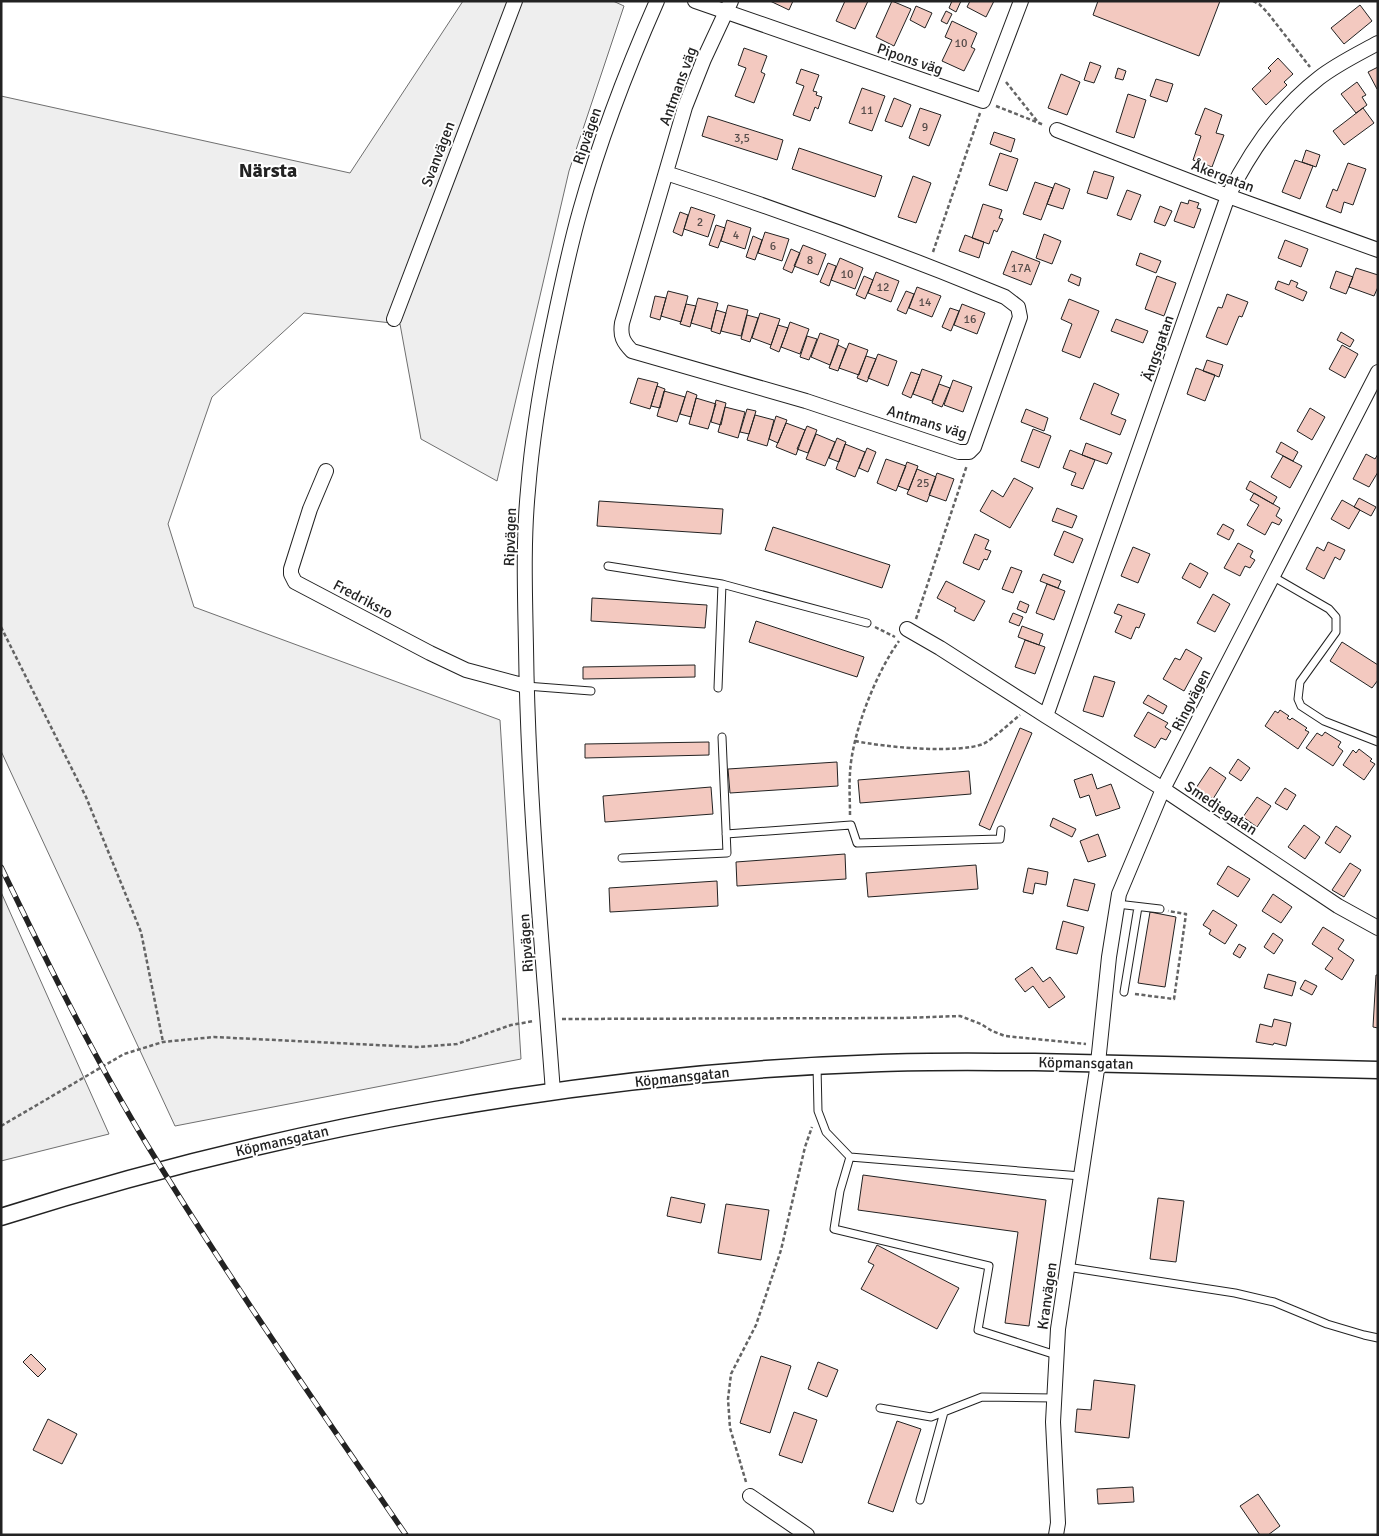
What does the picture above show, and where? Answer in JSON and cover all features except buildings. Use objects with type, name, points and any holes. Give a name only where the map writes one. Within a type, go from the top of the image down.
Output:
[{"type":"street","name":"Svanvägen","points":[[394,319],[514,1]]},
{"type":"street","name":"Ripvägen","points":[[553,1092],[530,776],[526,686],[524,559],[527,491],[544,373],[580,211],[625,77],[658,1]]},
{"type":"street","name":"Pipons väg","points":[[696,1],[728,7],[983,101]]},
{"type":"street","points":[[983,101],[1021,1]]},
{"type":"street","name":"Antmans väg","points":[[666,173],[810,221],[1005,297],[1018,307],[1020,317],[974,447],[969,452],[959,452],[806,401],[632,351],[623,342],[620,332],[622,323],[685,107],[704,59],[728,7]]},
{"type":"street","name":"Ängsgatan","points":[[1046,716],[1228,196],[1258,144],[1286,110],[1318,79],[1378,43]]},
{"type":"street","name":"Åkergatan","points":[[1057,130],[1228,196],[1378,250]]},
{"type":"street","name":"Ringvägen","points":[[1098,1063],[1109,957],[1117,904],[1132,859],[1163,789],[1378,372]]},
{"type":"street","name":"Fredriksro","points":[[326,471],[310,510],[291,569],[295,582],[466,670],[526,686]]},
{"type":"street","name":"Smedjegatan","points":[[904,634],[940,648],[1163,789],[1338,906],[1378,928]]},
{"type":"street","name":"Köpmansgatan","points":[[1,1217],[117,1182],[276,1142],[379,1121],[553,1092],[680,1077],[817,1066],[941,1062],[1098,1063],[1378,1070]]},
{"type":"street","name":"Kranvägen","points":[[1056,1535],[1058,1524],[1054,1398],[1058,1329],[1098,1063]]},
{"type":"street","points":[[750,1496],[807,1535]]},
{"type":"lane","points":[[608,566],[722,584],[867,623]]},
{"type":"lane","points":[[1272,576],[1328,609],[1336,617],[1336,632],[1300,682],[1298,699],[1301,706],[1324,721],[1378,742]]},
{"type":"lane","points":[[718,688],[722,584]]},
{"type":"lane","points":[[526,686],[591,691]]},
{"type":"lane","points":[[622,858],[727,853],[722,737]]},
{"type":"lane","points":[[726,834],[851,825],[857,843],[1000,839],[1000,830]]},
{"type":"lane","points":[[1117,904],[1160,909]]},
{"type":"lane","points":[[1124,992],[1138,906]]},
{"type":"lane","points":[[817,1066],[818,1110],[826,1132],[850,1157],[1081,1176]]},
{"type":"lane","points":[[850,1157],[840,1191],[834,1229],[989,1266],[978,1330],[1056,1355]]},
{"type":"lane","points":[[1067,1267],[1243,1294],[1274,1302],[1326,1324],[1378,1338]]},
{"type":"lane","points":[[880,1408],[930,1417],[982,1397],[1054,1398]]},
{"type":"lane","points":[[920,1500],[944,1412]]},
{"type":"path","points":[[1253,1],[1267,12],[1318,79]]},
{"type":"path","points":[[996,69],[1038,122]]},
{"type":"path","points":[[928,266],[983,101],[1057,130]]},
{"type":"path","points":[[867,623],[904,634]]},
{"type":"path","points":[[1,627],[86,797],[141,932],[163,1042]]},
{"type":"path","points":[[855,741],[878,746],[960,749],[984,744],[1020,715],[1028,704]]},
{"type":"path","points":[[1124,992],[1174,999],[1186,914],[1160,909]]},
{"type":"path","points":[[1,1126],[124,1054],[163,1042],[214,1037],[417,1047],[457,1044],[511,1025],[547,1019],[892,1018],[960,1016],[1005,1036],[1045,1041],[1100,1044]]},
{"type":"path","points":[[750,1496],[730,1428],[728,1399],[730,1374],[756,1325],[781,1250],[805,1147],[818,1110]]},
{"type":"shaded area","points":[[463,1],[613,1],[624,6],[569,171],[497,481],[421,439],[400,324],[304,313],[212,397],[168,524],[194,607],[500,720],[521,1059],[175,1126],[1,751],[1,96],[350,173]]},
{"type":"shaded area","points":[[1,892],[109,1134],[1,1161]]},
{"type":"railway","points":[[1,867],[90,1045],[149,1148],[243,1295],[406,1535]]},
{"type":"district","name":"Närsta","points":[[268,170]]}]
